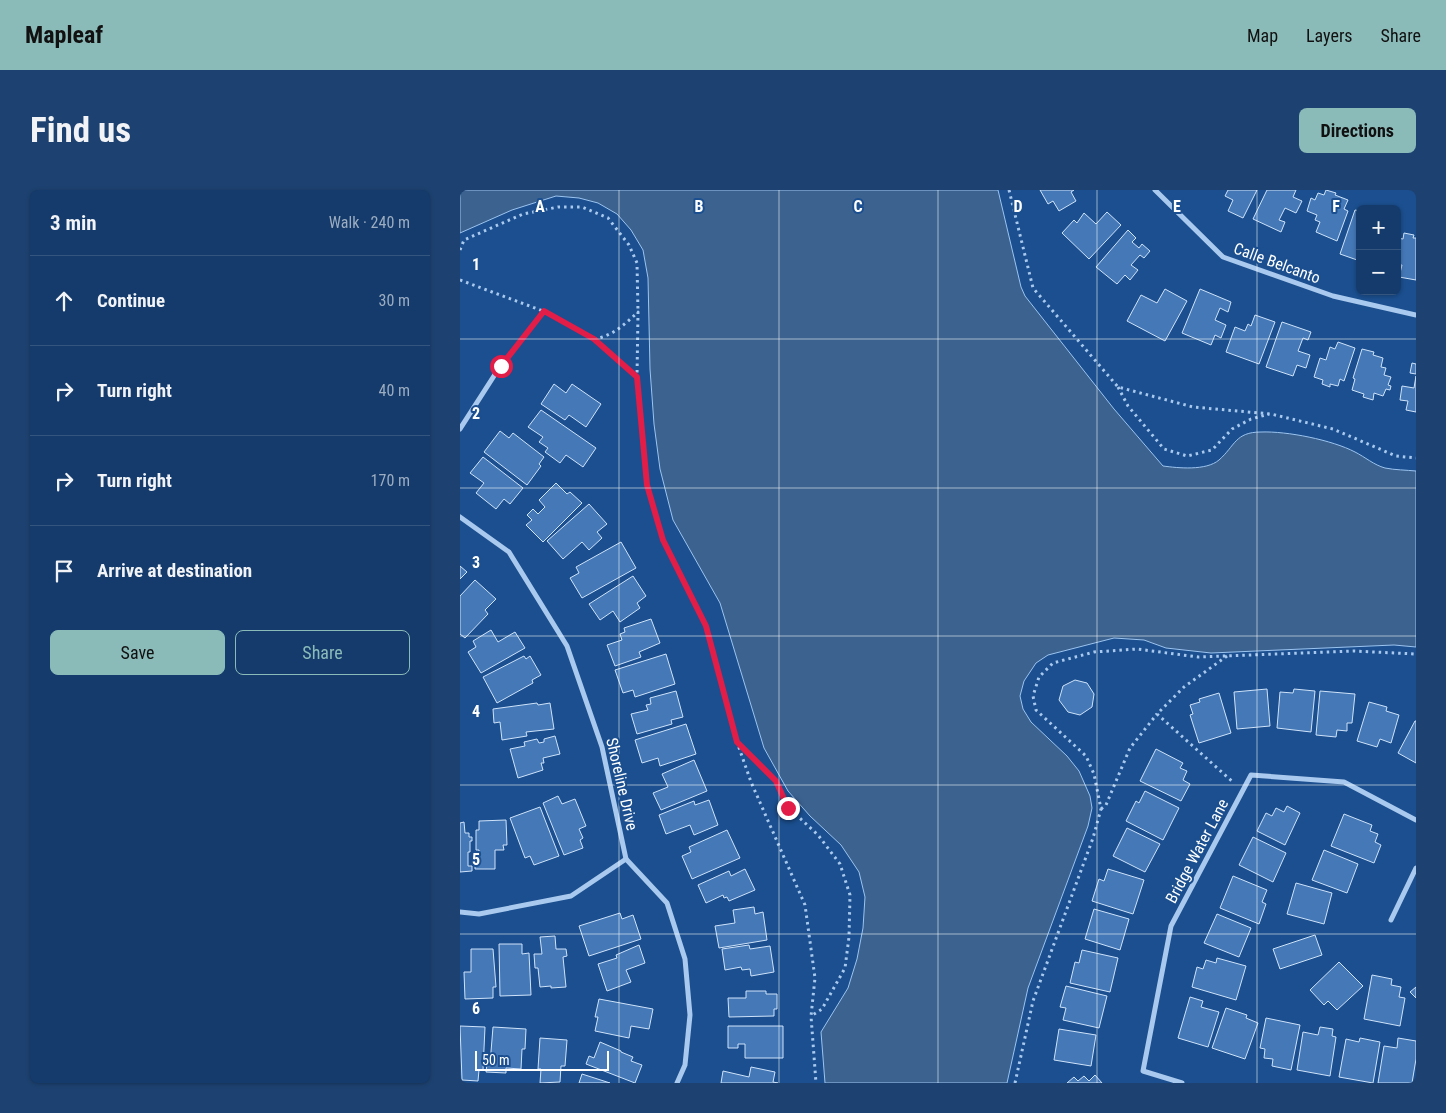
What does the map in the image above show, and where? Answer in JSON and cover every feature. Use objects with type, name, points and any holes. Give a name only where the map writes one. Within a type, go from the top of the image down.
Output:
[{"type":"street","name":"Calle Belcanto","points":[[1155,190],[1222,257],[1334,296],[1416,315]]},
{"type":"street","points":[[460,429],[501,366]]},
{"type":"street","name":"Shoreline Drive","points":[[460,518],[508,552],[568,646],[602,747],[626,858],[666,903],[685,959],[690,1015],[685,1065],[677,1083]]},
{"type":"street","name":"Bridge Water Lane","points":[[1182,1083],[1143,1071],[1171,926],[1251,775],[1344,782],[1416,820]]},
{"type":"street","points":[[460,912],[479,914],[571,896],[626,858]]},
{"type":"street","points":[[1391,920],[1416,868]]},
{"type":"path","points":[[1009,190],[1033,288],[1118,387],[1128,406],[1164,449],[1187,456],[1212,450],[1232,428],[1250,419],[1271,414]]},
{"type":"path","points":[[460,250],[462,240],[523,214],[558,207],[582,207],[608,218],[629,245],[636,263],[638,312],[637,377],[647,485],[663,540],[706,626],[737,742],[751,782],[805,905],[814,978],[811,1016],[816,1083]]},
{"type":"path","points":[[460,280],[544,311],[594,339],[637,377]]},
{"type":"path","points":[[501,366],[544,311]]},
{"type":"path","points":[[594,339],[606,337],[638,312]]},
{"type":"path","points":[[1118,387],[1193,407],[1271,414],[1333,429],[1396,456],[1416,458]]},
{"type":"path","points":[[1015,1083],[1033,1001],[1093,838],[1101,809],[1094,774],[1086,756],[1036,710],[1033,696],[1039,677],[1053,663],[1094,652],[1137,650],[1198,656],[1352,651],[1416,654]]},
{"type":"path","points":[[1101,809],[1106,805],[1130,748],[1158,714],[1184,687],[1227,656]]},
{"type":"path","points":[[1158,714],[1243,791]]},
{"type":"path","points":[[737,742],[776,781],[788,808],[818,835],[840,864],[850,895],[849,937],[845,968],[822,1009],[811,1016]]},
{"type":"water","points":[[460,190],[998,190],[1021,287],[1025,296],[1114,409],[1163,466],[1192,468],[1207,466],[1219,460],[1236,441],[1246,434],[1272,432],[1322,440],[1359,454],[1385,468],[1416,471],[1416,647],[1394,645],[1211,653],[1166,648],[1144,640],[1114,638],[1048,655],[1036,663],[1024,681],[1020,696],[1023,709],[1031,722],[1067,756],[1079,771],[1090,796],[1092,808],[1088,826],[1028,988],[1007,1083],[825,1083],[821,1032],[848,988],[857,959],[863,928],[865,897],[859,872],[841,845],[810,816],[788,791],[764,748],[720,603],[673,520],[660,469],[654,424],[650,369],[648,278],[643,250],[631,230],[617,214],[598,203],[579,198],[556,196],[512,210],[460,233]]},
{"type":"building","points":[[1040,190],[1074,190],[1071,192],[1076,201],[1059,211],[1053,201],[1048,204]]},
{"type":"building","points":[[1228,190],[1257,190],[1243,218],[1228,211],[1233,200],[1225,196]]},
{"type":"building","points":[[1267,190],[1296,190],[1293,197],[1302,201],[1296,213],[1285,208],[1279,220],[1285,222],[1281,232],[1253,219]]},
{"type":"building","points":[[1326,190],[1348,200],[1344,209],[1348,211],[1337,241],[1316,232],[1320,222],[1315,220],[1317,215],[1307,211],[1311,198],[1315,200],[1318,193],[1324,195]]},
{"type":"building","points":[[1355,210],[1356,210],[1356,260],[1340,254]]},
{"type":"building","points":[[1107,212],[1121,225],[1089,259],[1062,233],[1074,220],[1077,223],[1084,213],[1096,224]]},
{"type":"building","points":[[1128,230],[1136,238],[1132,242],[1139,248],[1142,244],[1150,251],[1144,258],[1140,255],[1131,265],[1138,270],[1130,280],[1125,275],[1117,284],[1096,267]]},
{"type":"building","points":[[1404,233],[1414,235],[1413,238],[1416,238],[1416,280],[1401,277],[1401,239],[1403,239]]},
{"type":"building","points":[[1165,289],[1187,301],[1165,341],[1127,321],[1141,295],[1157,303]]},
{"type":"building","points":[[1200,289],[1231,302],[1228,312],[1220,308],[1215,320],[1226,325],[1221,338],[1215,335],[1211,345],[1182,333]]},
{"type":"building","points":[[1255,315],[1275,322],[1259,364],[1226,352],[1235,327],[1245,331],[1248,324],[1251,326]]},
{"type":"building","points":[[1282,322],[1311,332],[1308,340],[1303,338],[1298,351],[1310,355],[1306,368],[1297,365],[1293,376],[1266,367]]},
{"type":"building","points":[[1338,342],[1355,348],[1344,381],[1340,379],[1338,386],[1330,384],[1330,387],[1322,384],[1323,380],[1314,377],[1320,358],[1326,360],[1330,347],[1335,349]]},
{"type":"building","points":[[1362,349],[1374,352],[1373,355],[1383,358],[1381,367],[1386,368],[1384,375],[1391,377],[1388,385],[1391,386],[1390,390],[1386,389],[1383,396],[1374,393],[1373,400],[1363,397],[1364,394],[1352,390],[1355,379],[1353,378]]},
{"type":"building","points":[[1412,363],[1416,364],[1416,374],[1410,373]]},
{"type":"building","points":[[1416,376],[1416,412],[1406,410],[1408,401],[1400,400],[1402,386],[1414,388]]},
{"type":"building","points":[[554,384],[566,393],[572,384],[601,404],[586,427],[569,415],[565,420],[541,404]]},
{"type":"building","points":[[541,410],[596,448],[583,467],[566,455],[560,463],[545,452],[548,448],[539,442],[543,437],[528,427]]},
{"type":"building","points":[[500,431],[509,438],[513,433],[544,457],[539,464],[541,466],[527,485],[484,452]]},
{"type":"building","points":[[483,457],[523,488],[510,504],[504,499],[496,509],[476,493],[484,483],[470,473]]},
{"type":"building","points":[[556,483],[567,494],[570,492],[582,503],[543,542],[526,525],[532,520],[527,515],[533,509],[538,514],[545,507],[539,500]]},
{"type":"building","points":[[589,504],[607,524],[597,532],[602,538],[589,550],[582,542],[563,559],[547,541]]},
{"type":"building","points":[[621,542],[636,568],[582,598],[570,578],[579,573],[576,567]]},
{"type":"building","points":[[460,566],[467,572],[460,579]]},
{"type":"building","points":[[633,576],[646,596],[637,603],[640,608],[620,622],[613,611],[600,620],[589,604]]},
{"type":"building","points":[[475,580],[496,599],[485,610],[488,614],[465,638],[460,634],[460,596]]},
{"type":"building","points":[[651,619],[660,643],[639,652],[641,657],[615,666],[607,645],[622,640],[620,634],[625,632],[624,628]]},
{"type":"building","points":[[491,630],[498,642],[515,632],[525,648],[481,673],[468,652],[476,647],[473,641]]},
{"type":"building","points":[[666,654],[675,684],[635,697],[633,690],[623,693],[615,670]]},
{"type":"building","points":[[524,656],[526,659],[530,656],[541,675],[532,680],[533,683],[497,703],[483,677]]},
{"type":"building","points":[[1075,680],[1087,683],[1094,694],[1092,707],[1080,715],[1068,712],[1059,700],[1063,686]]},
{"type":"building","points":[[1267,689],[1270,726],[1237,729],[1234,692]]},
{"type":"building","points":[[1294,689],[1315,691],[1311,732],[1277,728],[1280,692],[1293,693]]},
{"type":"building","points":[[676,691],[683,717],[671,720],[672,724],[637,734],[631,714],[648,710],[646,705],[651,704],[650,698]]},
{"type":"building","points":[[1320,691],[1355,694],[1352,723],[1347,723],[1347,731],[1337,730],[1336,737],[1316,735]]},
{"type":"building","points":[[1219,693],[1231,733],[1199,743],[1190,715],[1193,714],[1190,705],[1200,702],[1199,699]]},
{"type":"building","points":[[1369,702],[1387,707],[1386,711],[1399,715],[1391,743],[1380,739],[1377,747],[1357,741]]},
{"type":"building","points":[[537,703],[538,705],[550,703],[554,729],[526,732],[527,736],[502,740],[500,722],[494,723],[493,709]]},
{"type":"building","points":[[1416,721],[1416,763],[1398,753]]},
{"type":"building","points":[[686,724],[696,754],[660,766],[658,758],[642,763],[635,740]]},
{"type":"building","points":[[555,736],[560,754],[543,758],[544,763],[541,763],[543,770],[518,778],[510,749],[525,746],[524,742],[537,739],[539,743],[544,742],[544,739]]},
{"type":"building","points":[[1156,749],[1183,763],[1180,768],[1187,771],[1183,780],[1190,784],[1181,801],[1140,781]]},
{"type":"building","points":[[694,760],[707,791],[661,810],[653,793],[668,787],[662,774]]},
{"type":"building","points":[[1145,791],[1179,808],[1163,840],[1126,821],[1136,801],[1139,803]]},
{"type":"building","points":[[558,796],[562,804],[575,799],[586,826],[579,829],[583,838],[580,840],[583,848],[564,855],[543,803]]},
{"type":"building","points":[[709,800],[718,825],[694,835],[690,825],[666,834],[659,815],[694,801],[695,805]]},
{"type":"building","points":[[1287,806],[1300,813],[1285,845],[1257,831],[1266,813],[1272,816],[1276,808],[1284,812]]},
{"type":"building","points":[[540,807],[559,856],[534,865],[530,856],[525,858],[510,818]]},
{"type":"building","points":[[1344,814],[1372,825],[1370,831],[1378,834],[1375,842],[1381,845],[1374,863],[1331,846]]},
{"type":"building","points":[[506,820],[507,845],[503,845],[504,850],[495,850],[495,869],[475,869],[475,858],[479,858],[479,850],[476,850],[476,830],[479,830],[479,821]]},
{"type":"building","points":[[464,822],[465,833],[469,833],[469,837],[472,837],[470,852],[468,852],[468,866],[472,866],[472,871],[460,872],[460,823]]},
{"type":"building","points":[[1127,828],[1160,844],[1145,872],[1113,856]]},
{"type":"building","points":[[727,830],[740,858],[692,879],[682,856],[691,852],[689,847]]},
{"type":"building","points":[[1253,837],[1286,853],[1273,882],[1239,865]]},
{"type":"building","points":[[1324,850],[1358,864],[1347,893],[1312,880]]},
{"type":"building","points":[[745,869],[755,890],[729,901],[723,895],[706,903],[698,885],[729,871],[731,876]]},
{"type":"building","points":[[1108,869],[1144,880],[1133,914],[1092,901],[1099,879],[1104,881]]},
{"type":"building","points":[[1233,876],[1267,890],[1262,902],[1266,904],[1259,924],[1220,908]]},
{"type":"building","points":[[1296,883],[1332,893],[1324,924],[1287,914]]},
{"type":"building","points":[[754,907],[755,914],[763,912],[767,940],[719,948],[715,926],[735,923],[733,910]]},
{"type":"building","points":[[1094,909],[1129,919],[1120,950],[1085,939]]},
{"type":"building","points":[[620,913],[622,919],[633,915],[641,939],[589,956],[579,926]]},
{"type":"building","points":[[1217,914],[1251,928],[1239,957],[1204,943]]},
{"type":"building","points":[[1315,935],[1322,955],[1280,969],[1273,949]]},
{"type":"building","points":[[555,936],[556,949],[566,949],[567,956],[563,957],[566,987],[540,987],[538,968],[535,968],[534,954],[542,954],[540,937]]},
{"type":"building","points":[[499,944],[522,944],[522,954],[529,953],[531,995],[500,996]]},
{"type":"building","points":[[639,945],[645,963],[626,970],[631,982],[607,991],[598,964],[617,958],[616,955]]},
{"type":"building","points":[[749,945],[750,949],[770,946],[774,972],[751,976],[750,969],[742,970],[741,967],[725,970],[722,949]]},
{"type":"building","points":[[471,949],[493,949],[496,987],[493,987],[493,998],[465,999],[464,972],[471,972]]},
{"type":"building","points":[[1082,950],[1118,958],[1110,992],[1070,983],[1075,962],[1079,963]]},
{"type":"building","points":[[1217,958],[1246,966],[1236,1000],[1192,987],[1197,967],[1203,969],[1206,960],[1216,963]]},
{"type":"building","points":[[1339,962],[1363,986],[1337,1010],[1328,1001],[1324,1005],[1310,990]]},
{"type":"building","points":[[1372,975],[1392,979],[1391,985],[1401,987],[1399,997],[1405,998],[1400,1026],[1364,1019]]},
{"type":"building","points":[[1066,986],[1107,996],[1099,1028],[1063,1020],[1066,1008],[1060,1007]]},
{"type":"building","points":[[1416,987],[1416,998],[1410,992]]},
{"type":"building","points":[[746,991],[766,991],[766,994],[777,994],[777,1009],[774,1009],[774,1016],[729,1017],[728,998],[746,998]]},
{"type":"building","points":[[1190,997],[1203,1001],[1201,1007],[1219,1012],[1208,1047],[1178,1038]]},
{"type":"building","points":[[599,999],[653,1009],[649,1029],[631,1026],[629,1038],[595,1031],[598,1017],[595,1017]]},
{"type":"building","points":[[1226,1008],[1247,1015],[1246,1018],[1258,1023],[1245,1059],[1212,1048]]},
{"type":"building","points":[[1266,1018],[1300,1025],[1291,1070],[1272,1066],[1273,1059],[1264,1058],[1265,1049],[1260,1048]]},
{"type":"building","points":[[460,1026],[485,1027],[483,1070],[479,1070],[478,1081],[462,1080]]},
{"type":"building","points":[[728,1026],[783,1026],[783,1058],[745,1058],[745,1044],[738,1044],[738,1048],[728,1048]]},
{"type":"building","points":[[493,1027],[526,1029],[521,1069],[506,1068],[506,1073],[486,1072],[487,1064],[490,1064]]},
{"type":"building","points":[[1320,1027],[1333,1029],[1332,1036],[1336,1037],[1330,1076],[1297,1070],[1303,1032],[1318,1035]]},
{"type":"building","points":[[1059,1029],[1096,1035],[1091,1066],[1054,1060]]},
{"type":"building","points":[[540,1038],[567,1040],[565,1066],[561,1066],[560,1082],[540,1083],[541,1069],[538,1069]]},
{"type":"building","points":[[1360,1038],[1380,1042],[1373,1083],[1339,1077],[1346,1039],[1359,1042]]},
{"type":"building","points":[[1398,1038],[1416,1041],[1416,1059],[1412,1083],[1378,1083],[1384,1046],[1397,1048]]},
{"type":"building","points":[[600,1042],[633,1057],[631,1061],[642,1065],[635,1083],[586,1064],[589,1056],[594,1058]]},
{"type":"building","points":[[751,1067],[775,1072],[773,1082],[778,1083],[721,1083],[723,1071],[749,1077]]},
{"type":"building","points":[[582,1074],[610,1083],[579,1083]]},
{"type":"building","points":[[1095,1075],[1102,1083],[1067,1083],[1074,1077],[1078,1081],[1084,1076],[1089,1081]]},
{"type":"route","points":[[501,366],[544,311],[594,339],[637,377],[647,485],[663,540],[706,626],[737,742],[776,781],[788,808]]}]
